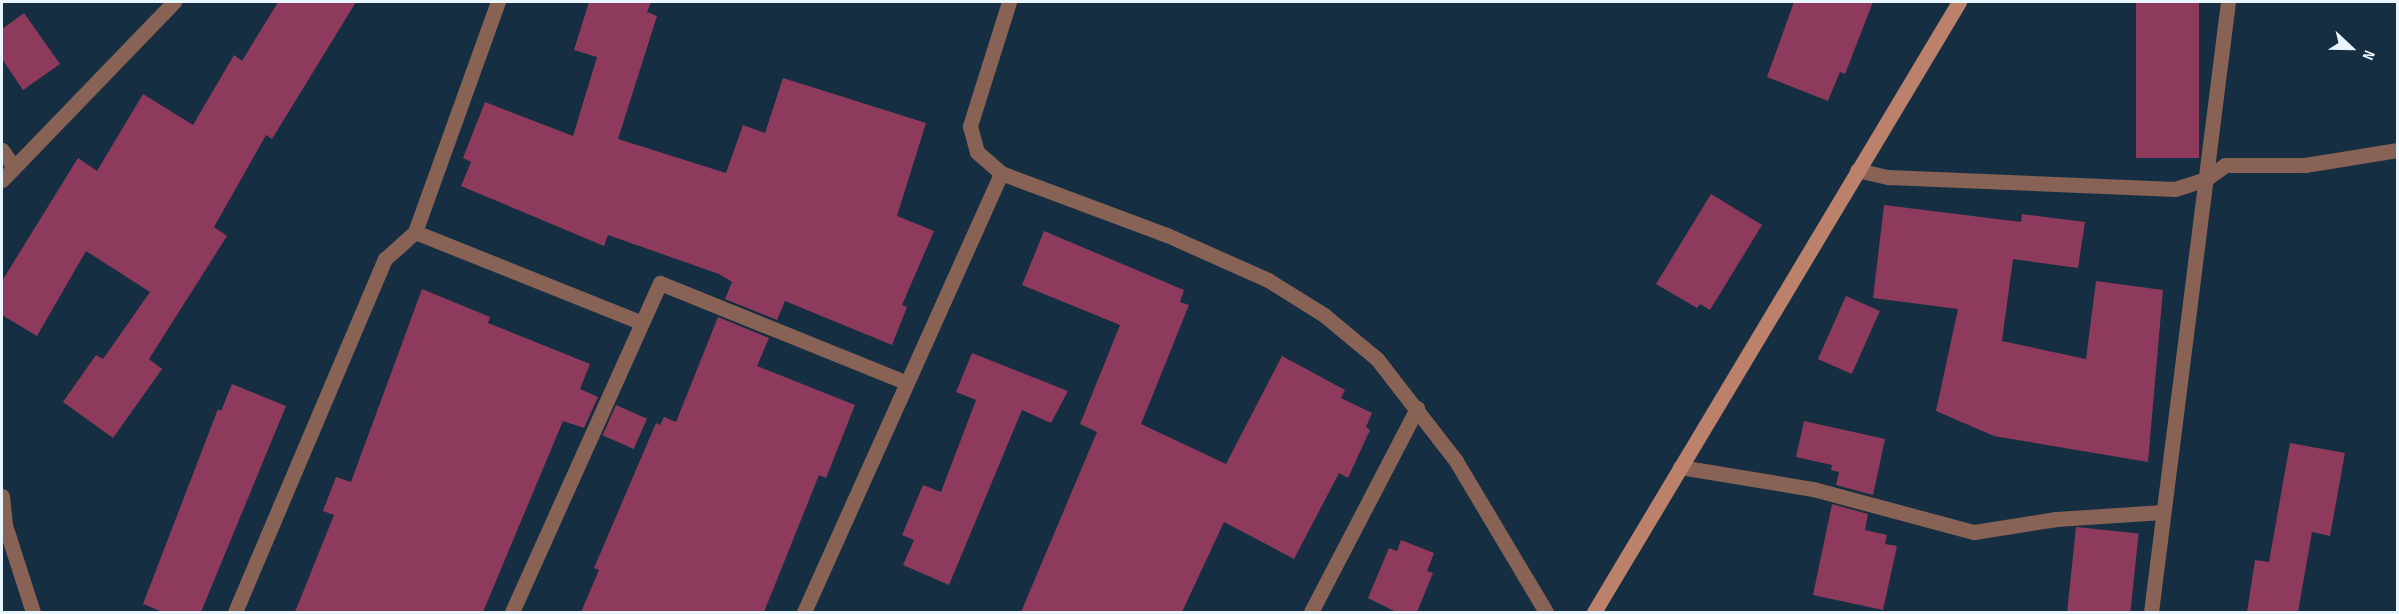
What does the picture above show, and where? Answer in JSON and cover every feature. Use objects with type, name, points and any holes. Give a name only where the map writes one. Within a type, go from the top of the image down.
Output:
[{"type":"street","points":[[2,180],[174,2]]},
{"type":"street","points":[[235,612],[385,259],[416,232],[498,2]]},
{"type":"street","points":[[1010,2],[970,126],[977,152],[1001,173],[1167,235],[1268,280],[1324,315],[1377,359],[1456,460],[1546,612]]},
{"type":"street","points":[[1594,612],[1959,2]]},
{"type":"street","points":[[2151,612],[2199,202],[2206,179],[2228,2]]},
{"type":"street","points":[[2,150],[14,167]]},
{"type":"street","points":[[1857,170],[1888,177],[2175,189],[2206,179],[2225,165],[2305,165],[2397,150]]},
{"type":"street","points":[[804,612],[1001,173]]},
{"type":"street","points":[[416,232],[640,322]]},
{"type":"street","points":[[512,612],[640,322],[660,283],[907,383]]},
{"type":"street","points":[[1311,612],[1417,408]]},
{"type":"street","points":[[1680,468],[1813,489],[1974,532],[2056,519],[2163,512]]},
{"type":"street","points":[[2,496],[5,525],[33,612]]},
{"type":"building","points":[[278,2],[356,2],[272,139],[266,135],[214,227],[227,236],[149,359],[162,369],[113,438],[63,402],[96,355],[103,359],[150,292],[86,251],[37,336],[2,315],[2,281],[78,158],[97,171],[143,94],[193,125],[234,55],[242,61]]},
{"type":"building","points":[[589,2],[651,2],[647,12],[657,16],[618,139],[726,173],[743,125],[765,133],[783,78],[926,123],[897,216],[934,231],[902,305],[907,307],[892,345],[785,301],[777,320],[725,299],[732,282],[719,274],[608,235],[604,246],[461,186],[471,162],[463,158],[485,102],[573,136],[597,57],[574,50]]},
{"type":"building","points":[[1794,2],[1873,2],[1845,74],[1840,72],[1828,101],[1767,77]]},
{"type":"building","points":[[2136,2],[2199,2],[2199,158],[2136,158]]},
{"type":"building","points":[[24,13],[60,64],[23,90],[2,59],[2,29]]},
{"type":"building","points":[[1711,194],[1762,225],[1710,310],[1700,304],[1697,308],[1656,284]]},
{"type":"building","points":[[1884,205],[2021,222],[2022,214],[2085,222],[2078,268],[2013,259],[2002,341],[2086,359],[2096,281],[2163,290],[2148,462],[1994,436],[1936,411],[1958,309],[1873,298]]},
{"type":"building","points":[[1044,231],[1184,290],[1180,302],[1189,305],[1141,424],[1226,464],[1282,356],[1345,390],[1341,398],[1372,413],[1366,427],[1370,430],[1348,478],[1339,473],[1294,559],[1224,522],[1182,612],[1021,612],[1097,432],[1080,424],[1120,325],[1022,285]]},
{"type":"building","points":[[422,289],[490,317],[488,323],[590,364],[580,389],[598,397],[584,428],[563,421],[483,612],[295,612],[334,515],[323,511],[336,477],[351,482]]},
{"type":"building","points":[[1846,296],[1880,311],[1852,374],[1818,359]]},
{"type":"building","points":[[718,317],[769,338],[757,366],[855,405],[826,478],[819,475],[764,612],[581,612],[599,570],[594,568],[656,423],[660,425],[664,417],[676,422]]},
{"type":"building","points":[[972,353],[1068,391],[1051,423],[1022,410],[949,585],[903,565],[914,540],[902,535],[923,485],[941,492],[976,400],[956,392]]},
{"type":"building","points":[[232,384],[286,406],[201,612],[163,612],[143,604],[218,409],[221,411]]},
{"type":"building","points":[[616,405],[647,419],[634,449],[603,435]]},
{"type":"building","points":[[1804,421],[1885,439],[1873,495],[1836,485],[1839,472],[1831,470],[1832,465],[1796,457]]},
{"type":"building","points":[[2290,443],[2345,453],[2330,536],[2312,532],[2298,612],[2247,612],[2255,560],[2269,562]]},
{"type":"building","points":[[1832,504],[1868,514],[1865,530],[1887,535],[1885,544],[1897,546],[1883,610],[1813,595]]},
{"type":"building","points":[[2076,527],[2139,534],[2130,612],[2067,612]]},
{"type":"building","points":[[1401,540],[1434,553],[1427,571],[1433,573],[1417,612],[1396,612],[1368,598],[1389,548],[1397,551]]}]
